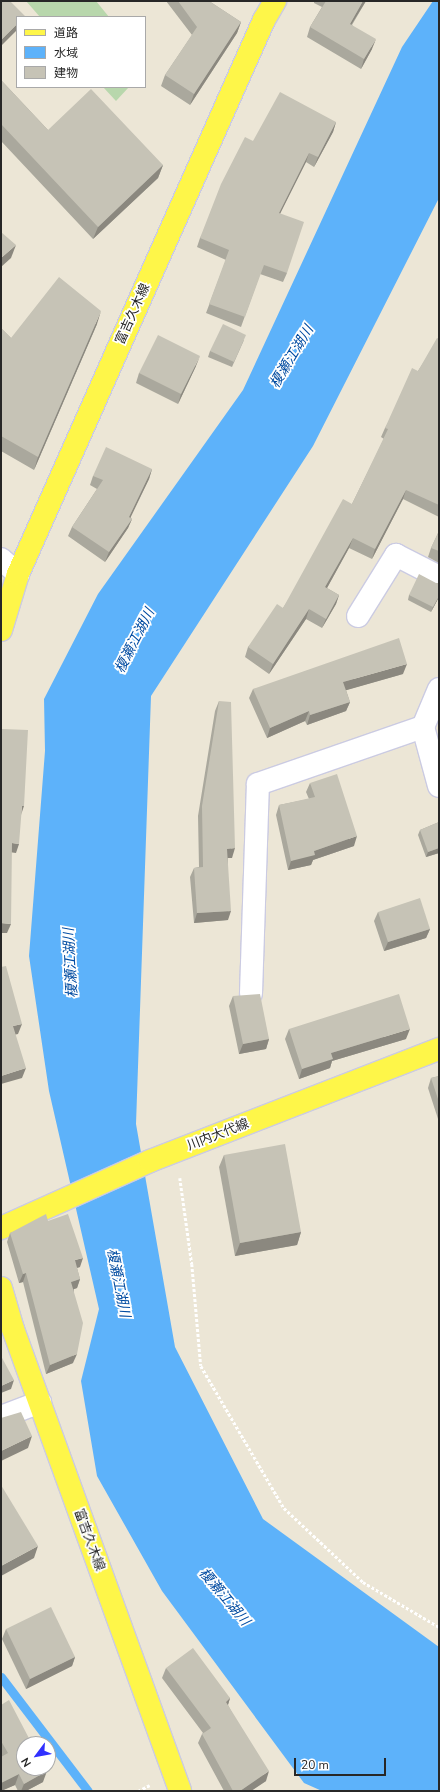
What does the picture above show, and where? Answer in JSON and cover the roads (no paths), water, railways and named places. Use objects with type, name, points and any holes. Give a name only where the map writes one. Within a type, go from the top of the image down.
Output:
[{"type":"main road","name":"富吉久木線","points":[[1,630],[18,574],[261,27],[275,1]]},
{"type":"main road","name":"川内大代線","points":[[1,1228],[150,1161],[439,1049]]},
{"type":"main road","name":"富吉久木線","points":[[1,1288],[40,1402],[180,1791]]},
{"type":"street","points":[[358,616],[396,555],[439,577]]},
{"type":"street","points":[[1,559],[18,574]]},
{"type":"street","points":[[251,992],[258,784],[433,708],[439,786]]},
{"type":"street","points":[[1,1417],[40,1402]]},
{"type":"water","name":"榎瀬江湖川","points":[[433,1],[439,1],[439,198],[313,446],[151,696],[136,1124],[175,1347],[263,1519],[439,1647],[439,1791],[322,1791],[304,1783],[162,1591],[97,1476],[81,1381],[99,1309],[49,1091],[29,956],[45,751],[44,699],[98,594],[243,390],[402,47]]},
{"type":"waterway","points":[[1,1677],[88,1791]]}]
